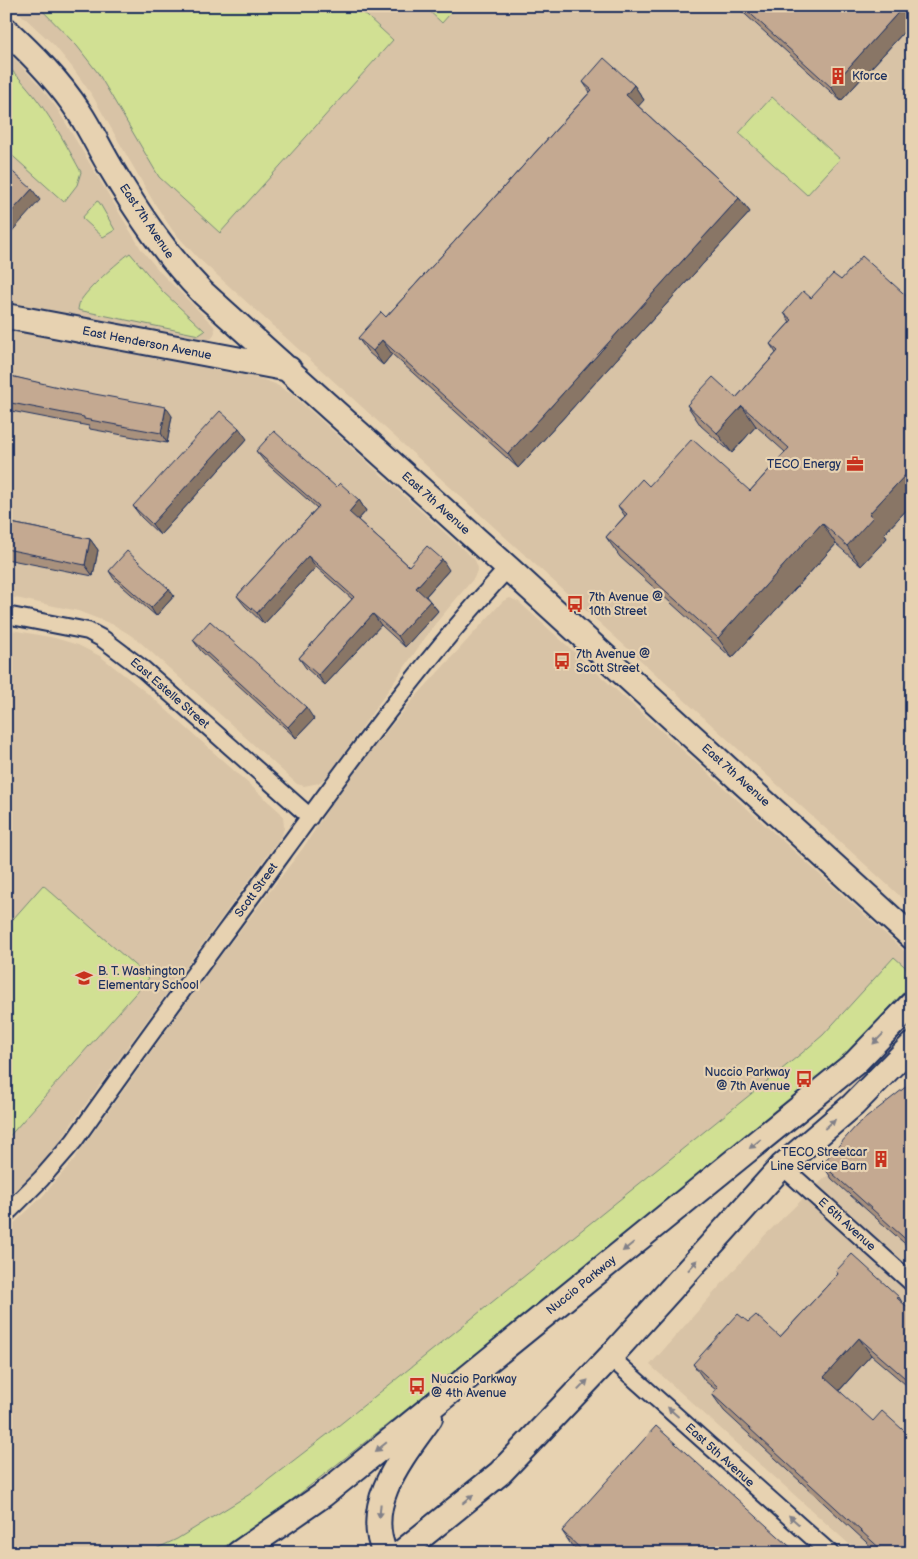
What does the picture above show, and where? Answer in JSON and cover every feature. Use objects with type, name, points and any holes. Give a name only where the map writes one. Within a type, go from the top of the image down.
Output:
[{"type":"main road","name":"East 7th Avenue","points":[[6,30],[56,80],[80,112],[110,167],[140,215],[178,267],[203,293],[912,936]]},
{"type":"main road","name":"East Henderson Avenue","points":[[6,316],[288,369]]},
{"type":"main road","name":"Nuccio Parkway","points":[[239,1553],[322,1495],[856,1063],[912,1004]]},
{"type":"main road","points":[[401,1553],[500,1473],[610,1357],[782,1166],[853,1104],[912,1045]]},
{"type":"main road","points":[[385,1553],[379,1526],[382,1497],[395,1467],[446,1394]]},
{"type":"street","name":"Scott Street","points":[[6,1214],[41,1179],[74,1141],[400,696],[508,568]]},
{"type":"street","name":"East Estelle Street","points":[[6,615],[88,632],[120,649],[310,817]]},
{"type":"street","name":"E 6th Avenue","points":[[782,1166],[912,1283]]},
{"type":"street","name":"East 5th Avenue","points":[[610,1357],[830,1553]]},
{"type":"shaded area","points":[[12,6],[912,6],[912,907],[197,257],[173,231],[153,201],[92,95],[72,67],[54,45]]},
{"type":"shaded area","points":[[6,50],[40,86],[56,107],[141,249],[160,272],[214,326],[215,332],[212,338],[199,342],[6,303]]},
{"type":"shaded area","points":[[6,328],[259,378],[275,384],[293,395],[475,560],[478,568],[474,578],[435,624],[329,774],[319,783],[304,786],[297,784],[140,642],[114,625],[78,611],[6,596]]},
{"type":"shaded area","points":[[510,598],[519,602],[912,958],[912,983],[832,1066],[440,1383],[274,1514],[215,1553],[6,1553],[6,1231],[42,1197],[75,1158],[209,971],[303,848],[331,805],[367,756],[410,703],[503,601]]},
{"type":"shaded area","name":"B. T. Washington Elementary School","points":[[6,629],[55,638],[78,645],[100,656],[152,697],[280,812],[283,816],[284,828],[282,835],[72,1123],[58,1145],[40,1167],[6,1198]]},
{"type":"shaded area","points":[[912,1095],[912,1553],[859,1553],[650,1365],[765,1235]]},
{"type":"green space","points":[[38,6],[356,6],[393,40],[220,233],[159,177],[98,73],[77,46]]},
{"type":"green space","points":[[424,6],[457,6],[442,23]]},
{"type":"green space","points":[[6,65],[39,102],[57,129],[81,172],[77,185],[64,202],[6,150]]},
{"type":"green space","points":[[772,97],[840,159],[807,195],[739,133]]},
{"type":"green space","points":[[97,201],[115,230],[103,237],[82,218]]},
{"type":"green space","points":[[130,253],[163,292],[205,331],[199,335],[78,310],[83,297],[110,269]]},
{"type":"green space","points":[[43,885],[149,978],[6,1140],[6,927]]},
{"type":"green space","points":[[894,957],[912,973],[912,983],[852,1049],[440,1383],[274,1514],[215,1553],[147,1553],[177,1539],[250,1494],[328,1434],[802,1053],[823,1035]]},
{"type":"building","name":"Kforce","points":[[742,6],[904,6],[831,87]]},
{"type":"building","points":[[604,58],[634,85],[626,95],[739,198],[508,454],[382,340],[373,351],[358,338],[381,312],[386,317],[592,90],[583,82]]},
{"type":"building","points":[[6,166],[32,189],[6,218]]},
{"type":"building","name":"TECO Energy","points":[[862,256],[912,301],[912,474],[909,471],[869,514],[873,517],[847,546],[822,523],[718,638],[606,537],[627,514],[618,506],[642,479],[649,486],[692,439],[750,491],[789,448],[742,406],[717,433],[687,405],[713,377],[736,398],[778,351],[770,344],[792,320],[784,313],[803,291],[811,298],[833,274],[841,280]]},
{"type":"building","points":[[6,375],[67,389],[166,407],[161,433],[6,402]]},
{"type":"building","points":[[220,411],[239,428],[152,524],[133,506]]},
{"type":"building","points":[[274,431],[336,487],[340,483],[359,500],[349,512],[409,566],[427,546],[442,559],[416,588],[430,601],[398,636],[373,614],[318,675],[299,658],[354,597],[308,556],[257,613],[237,596],[319,506],[256,451]]},
{"type":"building","points":[[6,522],[90,539],[85,565],[6,549]]},
{"type":"building","points":[[127,551],[169,589],[151,608],[109,571]]},
{"type":"building","points":[[210,621],[306,707],[288,727],[193,640]]},
{"type":"building","name":"TECO Streetcar Line Service Barn","points":[[912,1082],[912,1245],[822,1164],[857,1125]]},
{"type":"building","points":[[852,1254],[912,1311],[912,1384],[859,1338],[824,1377],[873,1421],[882,1411],[912,1438],[912,1553],[885,1553],[712,1394],[718,1387],[693,1364],[738,1314],[748,1322],[756,1315],[780,1337],[838,1274],[836,1271]]},
{"type":"building","points":[[656,1426],[797,1553],[585,1553],[562,1531]]},
{"type":"place","name":"Kforce","points":[[838,76]]},
{"type":"place","name":"TECO Energy","points":[[855,464]]},
{"type":"place","name":"7th Avenue @ 10th Street","points":[[575,604]]},
{"type":"place","name":"7th Avenue @ Scott Street","points":[[562,661]]},
{"type":"place","name":"B. T. Washington Elementary School","points":[[84,978]]},
{"type":"place","name":"Nuccio Parkway @ 7th Avenue","points":[[804,1079]]},
{"type":"place","name":"TECO Streetcar Line Service Barn","points":[[881,1159]]},
{"type":"place","name":"Nuccio Parkway @ 4th Avenue","points":[[417,1386]]}]
